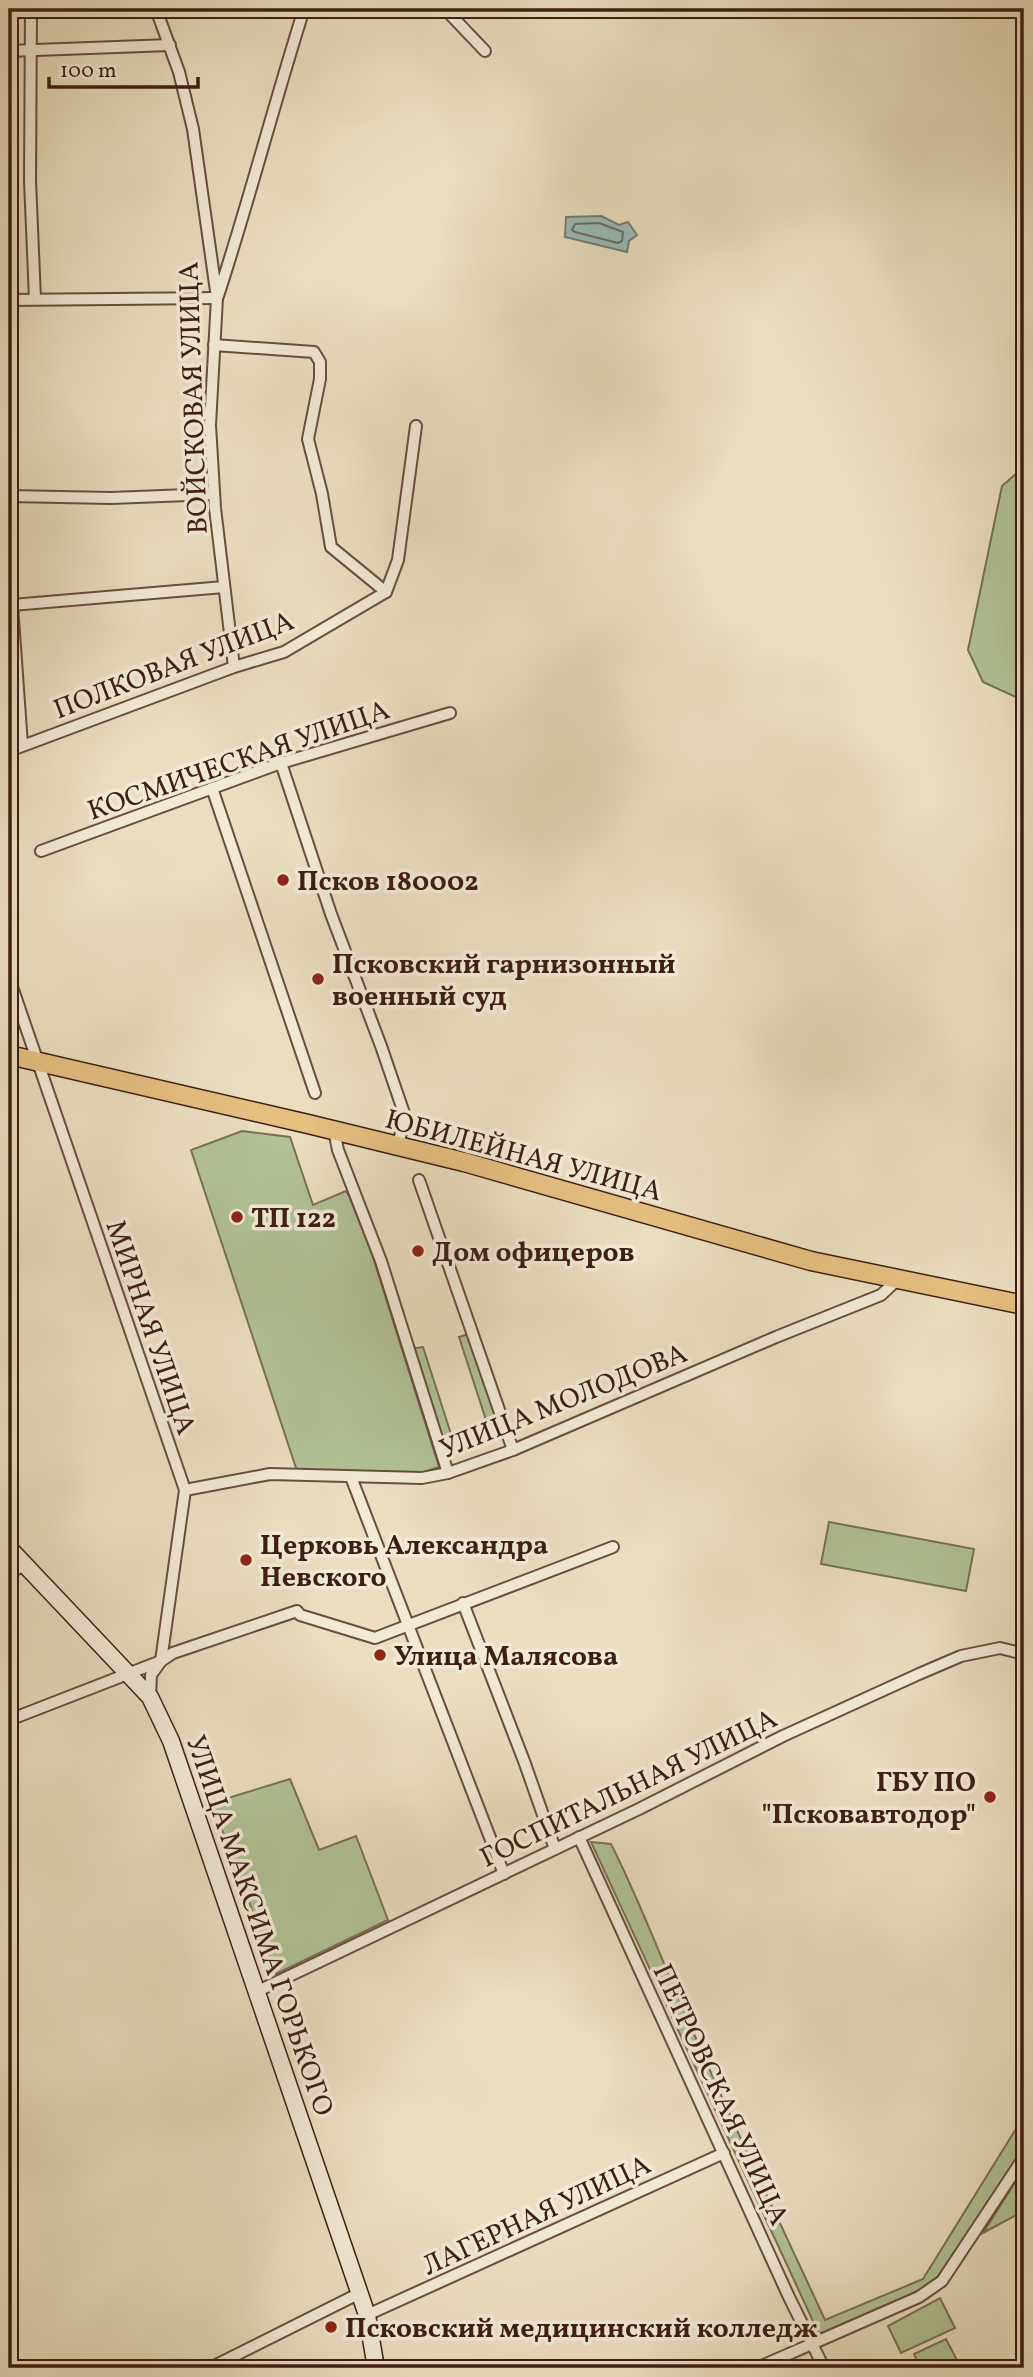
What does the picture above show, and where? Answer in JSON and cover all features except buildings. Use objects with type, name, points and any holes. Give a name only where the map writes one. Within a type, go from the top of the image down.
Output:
[{"type":"main road","name":"ЮБИЛЕЙНАЯ УЛИЦА","points":[[9,1055],[398,1145],[811,1261],[1024,1305]]},
{"type":"main road","name":"УЛИЦА МАКСИМА ГОРЬКОГО","points":[[9,1548],[150,1697],[171,1741],[360,2293],[367,2315],[376,2368]]},
{"type":"street","points":[[31,9],[30,181],[35,299]]},
{"type":"street","name":"ВОЙСКОВАЯ УЛИЦА","points":[[156,9],[179,72],[193,129],[217,298],[210,425],[214,494],[234,667]]},
{"type":"street","points":[[9,300],[217,298],[304,9]]},
{"type":"street","points":[[445,9],[485,51]]},
{"type":"street","points":[[9,51],[170,45]]},
{"type":"street","points":[[214,345],[314,352],[320,362],[320,379],[308,439],[322,494],[331,547],[386,592],[398,560],[416,426]]},
{"type":"street","points":[[9,462],[12,605],[22,745]]},
{"type":"street","points":[[9,496],[111,498],[214,494]]},
{"type":"street","points":[[12,605],[224,587]]},
{"type":"street","name":"ПОЛКОВАЯ УЛИЦА","points":[[9,751],[234,667],[284,652],[386,592]]},
{"type":"street","name":"КОСМИЧЕСКАЯ УЛИЦА","points":[[41,851],[281,763],[450,713]]},
{"type":"street","points":[[281,763],[331,914],[405,1116],[398,1145]]},
{"type":"street","points":[[212,789],[316,1093]]},
{"type":"street","name":"МИРНАЯ УЛИЦА","points":[[9,978],[184,1490],[161,1661],[151,1675],[150,1697]]},
{"type":"street","points":[[334,1130],[338,1150],[381,1261],[448,1473]]},
{"type":"street","points":[[419,1180],[513,1450]]},
{"type":"street","name":"УЛИЦА МОЛОДОВА","points":[[184,1490],[270,1474],[422,1478],[448,1473],[513,1450],[881,1295],[898,1279]]},
{"type":"street","points":[[351,1476],[504,1874]]},
{"type":"street","points":[[9,1720],[161,1661],[173,1653],[297,1611],[300,1615],[375,1638],[613,1547]]},
{"type":"street","points":[[9,1573],[25,1565]]},
{"type":"street","points":[[463,1603],[555,1849]]},
{"type":"street","name":"ГОСПИТАЛЬНАЯ УЛИЦА","points":[[258,1991],[504,1874],[783,1736],[961,1656],[1000,1648],[1024,1654]]},
{"type":"street","name":"ПЕТРОВСКАЯ УЛИЦА","points":[[579,1837],[824,2368]]},
{"type":"street","name":"ЛАГЕРНАЯ УЛИЦА","points":[[367,2315],[724,2153]]},
{"type":"street","points":[[757,2368],[919,2297],[942,2281],[1024,2157]]},
{"type":"street","points":[[210,2368],[360,2293]]},
{"type":"green space","points":[[1024,467],[1024,698],[1018,698],[983,682],[968,650],[1002,486]]},
{"type":"green space","points":[[242,1131],[290,1137],[313,1205],[346,1191],[349,1196],[371,1251],[439,1467],[420,1473],[297,1471],[191,1150]]},
{"type":"green space","points":[[472,1333],[501,1418],[487,1423],[459,1337]]},
{"type":"green space","points":[[423,1347],[451,1434],[436,1439],[408,1349]]},
{"type":"green space","points":[[829,1522],[974,1549],[966,1591],[821,1564]]},
{"type":"green space","points":[[290,1779],[319,1850],[356,1836],[388,1920],[276,1974],[212,1803]]},
{"type":"green space","points":[[591,1842],[611,1844],[622,1866],[721,2095],[825,2320],[923,2279],[1024,2116],[1024,2151],[937,2278],[918,2291],[819,2334]]},
{"type":"green space","points":[[1024,2168],[1024,2211],[983,2233]]},
{"type":"green space","points":[[940,2298],[955,2328],[901,2353],[888,2326]]},
{"type":"green space","points":[[946,2339],[961,2368],[920,2368],[914,2354]]},
{"type":"water","points":[[601,216],[619,225],[628,222],[637,235],[629,241],[627,252],[565,237],[566,217]]},
{"type":"place","name":"Псков 180002","points":[[283,880]]},
{"type":"place","name":"Псковский гарнизонный военный суд","points":[[318,979]]},
{"type":"place","name":"ТП 122","points":[[237,1217]]},
{"type":"place","name":"Дом офицеров","points":[[418,1251]]},
{"type":"place","name":"Церковь Александра Невского","points":[[246,1560]]},
{"type":"place","name":"Улица Малясова","points":[[380,1655]]},
{"type":"place","name":"ГБУ ПО \"Псковавтодор\"","points":[[990,1797]]},
{"type":"place","name":"Псковский медицинский колледж","points":[[331,2327]]}]
